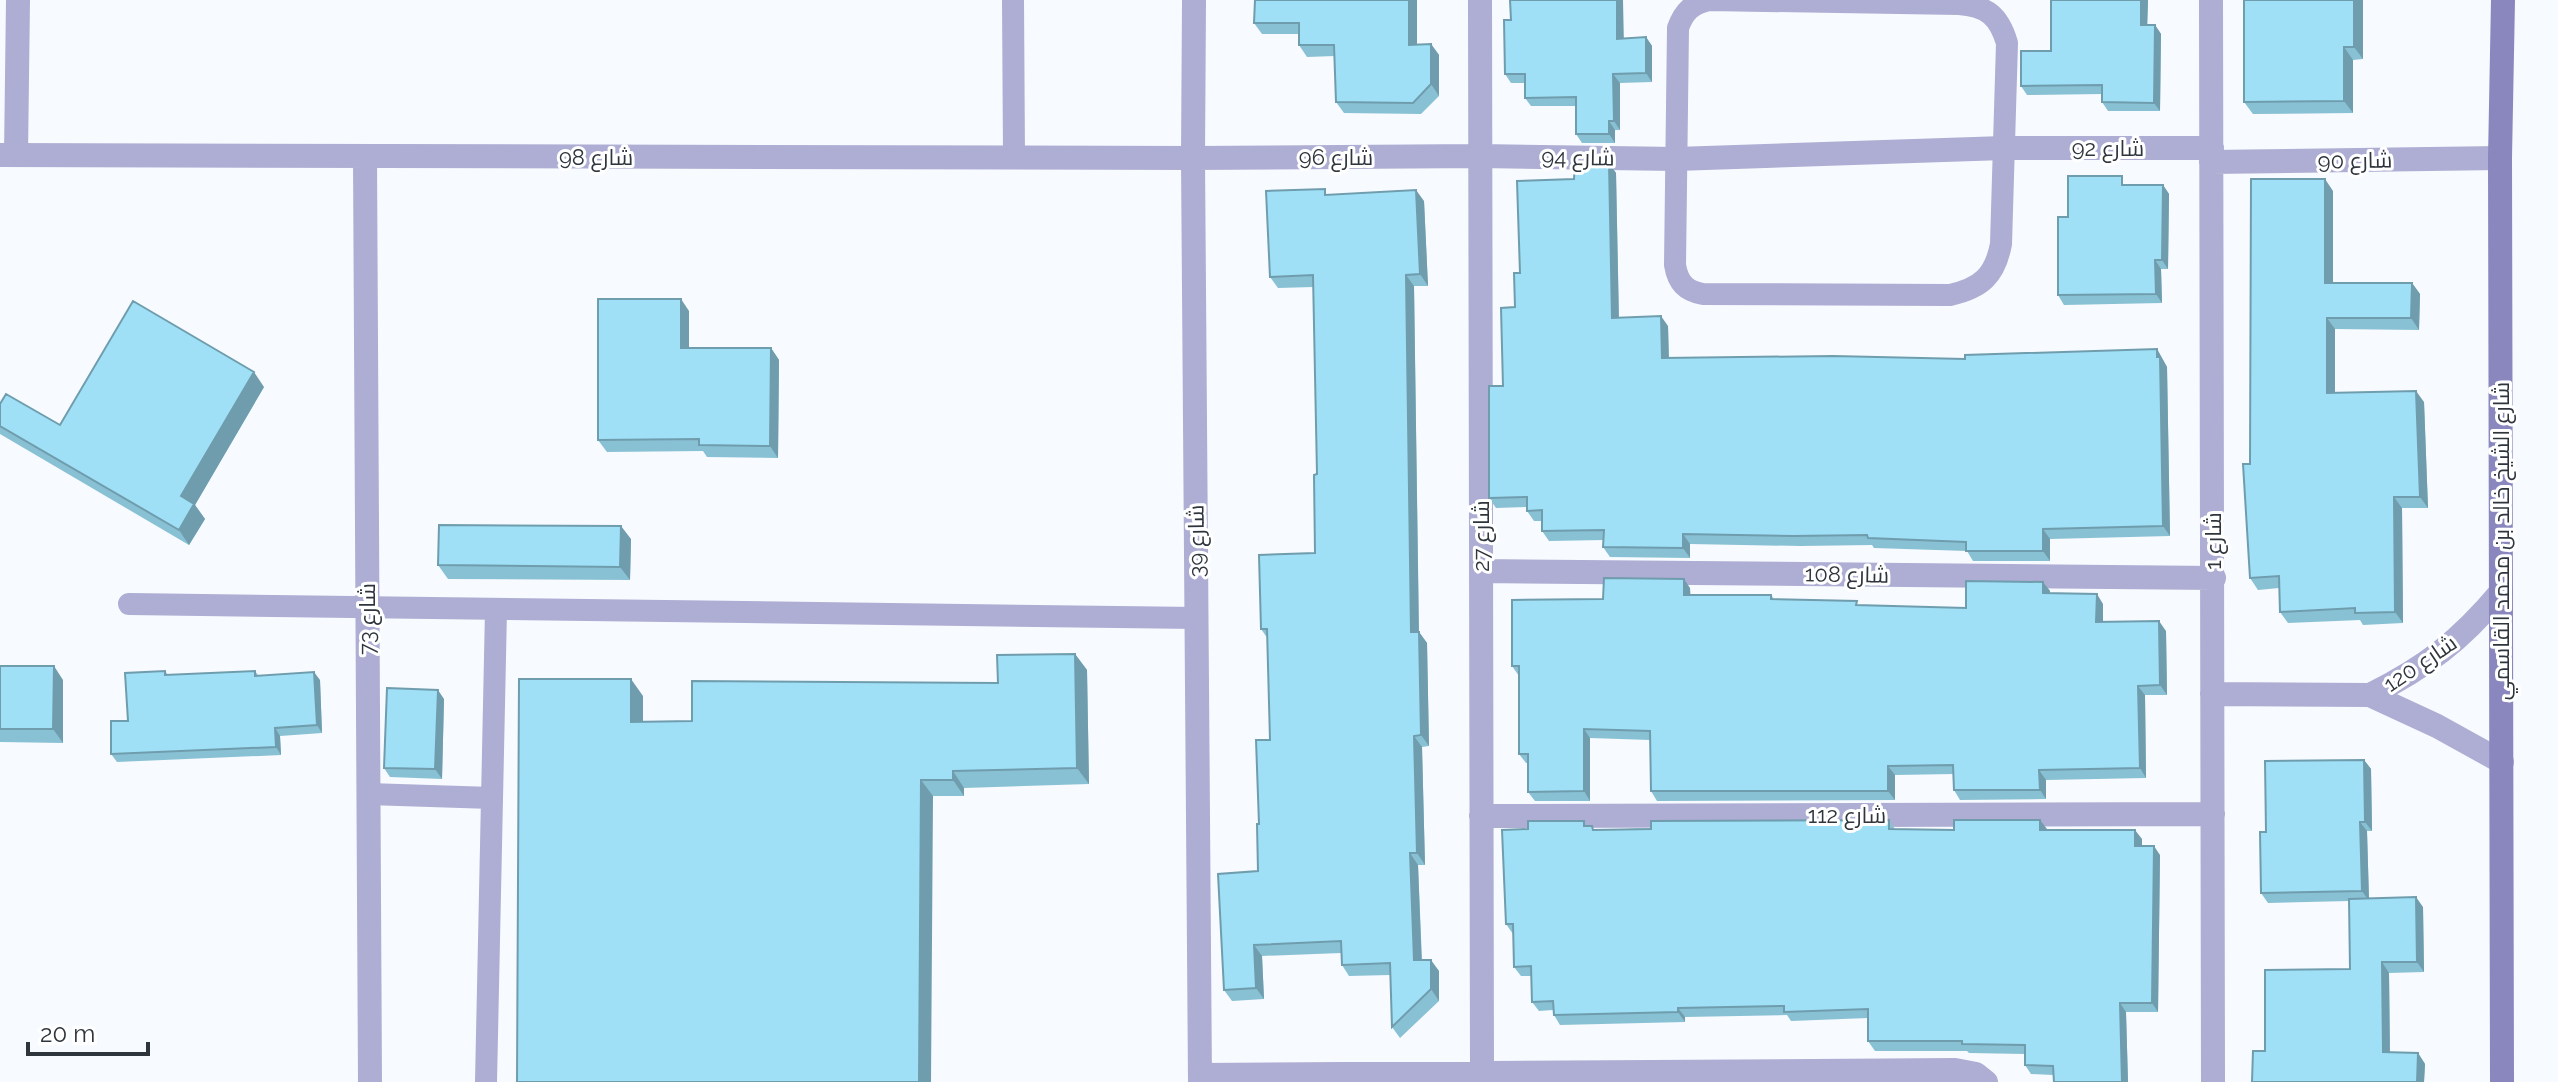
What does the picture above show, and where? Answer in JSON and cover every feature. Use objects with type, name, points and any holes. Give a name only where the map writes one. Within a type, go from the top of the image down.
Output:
[{"type":"main road","name":"شارع الشيخ خالد بن محمد القاسمي","points":[[2502,1082],[2500,158],[2503,0]]},
{"type":"street","points":[[8,155],[18,0]]},
{"type":"street","name":"شارع 39","points":[[1194,0],[1200,1078]]},
{"type":"street","name":"شارع 27","points":[[1480,0],[1482,1072]]},
{"type":"street","name":"شارع 1","points":[[2211,0],[2213,1082]]},
{"type":"street","name":"شارع 92","points":[[1676,159],[2004,148],[2212,155]]},
{"type":"street","name":"شارع 98","points":[[8,155],[1193,158]]},
{"type":"street","name":"شارع 90","points":[[2212,155],[2500,158]]},
{"type":"street","name":"شارع 73","points":[[365,156],[370,1082]]},
{"type":"street","name":"شارع 96","points":[[1193,158],[1480,156]]},
{"type":"street","name":"شارع 94","points":[[1480,156],[1676,159]]},
{"type":"street","name":"شارع 108","points":[[1481,571],[2214,578]]},
{"type":"street","name":"شارع 120","points":[[2370,695],[2407,677],[2442,653],[2474,625],[2501,592]]},
{"type":"street","name":"شارع 120","points":[[2212,694],[2370,695],[2437,726],[2502,762]]},
{"type":"street","name":"شارع 112","points":[[1481,816],[2213,814]]},
{"type":"street","points":[[1200,1078],[1482,1072],[1955,1070],[1976,1074],[1986,1082]]},
{"type":"lane","points":[[1013,0],[1014,157]]},
{"type":"lane","points":[[1709,0],[1976,6],[1991,14],[2002,26],[2007,43],[2004,148],[1998,261],[1986,278],[1970,291],[1950,295],[1703,294],[1692,292],[1677,277],[1678,28],[1688,9],[1698,3],[1709,0]]},
{"type":"lane","points":[[129,604],[1197,618]]},
{"type":"lane","points":[[486,1082],[496,610]]},
{"type":"lane","points":[[368,794],[492,798]]},
{"type":"building","points":[[1255,0],[1409,0],[1409,45],[1431,44],[1431,84],[1413,103],[1336,102],[1334,45],[1299,45],[1299,23],[1254,23]]},
{"type":"building","points":[[1510,0],[1617,0],[1617,39],[1646,37],[1646,73],[1613,74],[1614,121],[1609,121],[1609,134],[1576,134],[1576,97],[1525,98],[1525,74],[1505,74],[1504,20],[1511,20]]},
{"type":"building","points":[[2051,0],[2141,0],[2141,25],[2155,25],[2154,103],[2102,102],[2102,85],[2021,86],[2021,51],[2051,51]]},
{"type":"building","points":[[2244,0],[2354,0],[2354,47],[2344,47],[2344,101],[2244,102]]},
{"type":"building","points":[[1575,163],[1609,163],[1612,318],[1661,316],[1662,358],[1833,356],[1965,359],[1965,355],[2157,349],[2157,357],[2160,357],[2163,526],[2043,529],[2043,551],[1966,551],[1966,542],[1868,538],[1867,535],[1683,534],[1683,548],[1603,547],[1604,530],[1542,531],[1542,510],[1527,511],[1527,497],[1489,498],[1489,386],[1503,386],[1501,308],[1515,307],[1514,273],[1520,273],[1517,181],[1574,179]]},
{"type":"building","points":[[2068,176],[2122,176],[2122,185],[2163,185],[2162,260],[2155,260],[2156,294],[2058,295],[2058,217],[2068,217]]},
{"type":"building","points":[[2251,179],[2325,179],[2325,283],[2412,283],[2411,318],[2327,318],[2327,393],[2416,391],[2420,497],[2394,497],[2395,612],[2355,613],[2355,608],[2280,612],[2279,576],[2250,578],[2243,464],[2250,464]]},
{"type":"building","points":[[1325,189],[1325,195],[1416,190],[1420,274],[1406,275],[1411,632],[1419,632],[1421,735],[1414,736],[1417,853],[1410,853],[1414,960],[1431,960],[1431,989],[1392,1027],[1390,963],[1342,965],[1341,941],[1254,945],[1256,988],[1224,990],[1218,874],[1258,871],[1256,740],[1270,740],[1267,629],[1261,629],[1259,555],[1315,553],[1314,475],[1317,474],[1313,275],[1270,277],[1266,191]]},
{"type":"building","points":[[598,299],[681,299],[681,348],[771,348],[770,446],[699,445],[699,439],[598,440]]},
{"type":"building","points":[[133,301],[254,372],[181,496],[194,504],[179,530],[0,426],[0,404],[6,394],[60,425]]},
{"type":"building","points":[[439,525],[621,526],[620,567],[438,565]]},
{"type":"building","points":[[1604,578],[1684,579],[1684,595],[1771,595],[1771,599],[1857,601],[1856,605],[1966,608],[1966,581],[2043,582],[2043,593],[2097,594],[2096,622],[2159,621],[2160,685],[2138,686],[2140,768],[2039,770],[2040,790],[1954,790],[1953,765],[1888,766],[1888,791],[1651,791],[1650,731],[1584,729],[1584,791],[1528,792],[1528,754],[1519,754],[1519,666],[1512,666],[1512,600],[1603,599]]},
{"type":"building","points":[[1075,654],[1077,768],[953,771],[953,780],[921,780],[919,1082],[517,1082],[519,679],[631,679],[631,722],[692,721],[692,681],[998,683],[997,655]]},
{"type":"building","points":[[0,666],[54,666],[53,729],[0,729]]},
{"type":"building","points":[[165,671],[165,675],[255,671],[255,676],[314,672],[317,725],[275,728],[276,747],[111,754],[111,721],[128,721],[125,673]]},
{"type":"building","points":[[387,688],[438,690],[435,769],[384,768]]},
{"type":"building","points":[[2364,760],[2365,822],[2360,822],[2362,891],[2261,893],[2260,832],[2266,832],[2265,761]]},
{"type":"building","points":[[1889,820],[1889,829],[1954,830],[1954,820],[2040,820],[2040,830],[2135,830],[2135,846],[2154,846],[2152,1003],[2120,1003],[2122,1082],[2054,1082],[2053,1066],[2025,1065],[2025,1045],[1868,1041],[1868,1009],[1784,1012],[1784,1006],[1678,1008],[1678,1012],[1554,1015],[1553,1001],[1532,1002],[1531,966],[1514,967],[1513,924],[1506,924],[1502,830],[1528,829],[1528,821],[1584,821],[1584,826],[1592,826],[1593,830],[1651,829],[1651,821]]},
{"type":"building","points":[[2416,897],[2417,962],[2382,962],[2383,1052],[2418,1053],[2417,1082],[2252,1082],[2253,1051],[2265,1051],[2265,970],[2350,969],[2349,899]]}]
